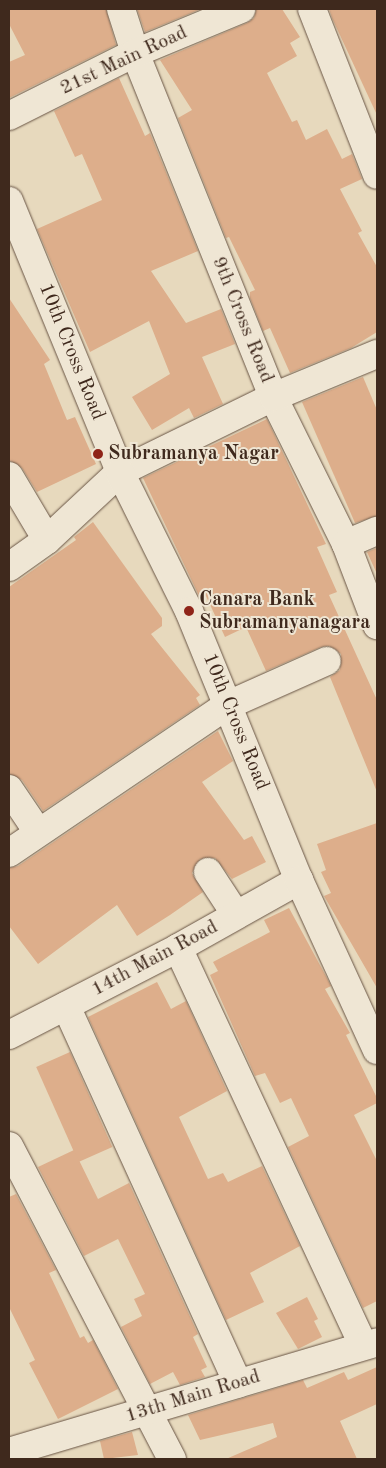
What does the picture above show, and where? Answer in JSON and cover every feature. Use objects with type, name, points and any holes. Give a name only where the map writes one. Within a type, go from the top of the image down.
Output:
[{"type":"street","name":"9th Cross Road","points":[[121,9],[135,53],[273,398],[346,544],[377,625]]},
{"type":"street","name":"21st Main Road","points":[[9,116],[135,53],[242,9]]},
{"type":"street","points":[[312,9],[375,159]]},
{"type":"street","name":"10th Cross Road","points":[[9,201],[120,472],[189,611],[299,880],[377,1050]]},
{"type":"street","points":[[9,567],[47,540],[120,472],[273,398],[377,354]]},
{"type":"street","points":[[9,476],[47,540]]},
{"type":"street","points":[[346,544],[377,531]]},
{"type":"street","points":[[9,853],[228,705],[327,661]]},
{"type":"street","points":[[9,789],[38,832]]},
{"type":"street","points":[[208,872],[236,915]]},
{"type":"street","name":"14th Main Road","points":[[9,1035],[178,948],[299,880]]},
{"type":"street","points":[[178,948],[370,1344]]},
{"type":"street","points":[[66,1006],[238,1384]]},
{"type":"street","points":[[9,1146],[172,1459]]},
{"type":"street","name":"13th Main Road","points":[[9,1452],[148,1412],[370,1344]]},
{"type":"building","points":[[9,9],[106,9],[116,45],[9,98],[9,62],[25,55],[9,24]]},
{"type":"building","points":[[137,9],[201,9],[145,32]]},
{"type":"building","points":[[256,9],[282,9],[300,37],[290,43],[297,56],[267,73],[292,122],[297,120],[306,140],[327,129],[342,159],[352,154],[362,179],[340,189],[362,231],[358,233],[377,267],[377,332],[351,348],[290,373],[270,328],[263,331],[250,298],[250,292],[255,290],[229,237],[226,238],[178,118],[192,110],[160,60],[247,23],[254,18]]},
{"type":"building","points":[[329,9],[377,9],[377,115],[332,18]]},
{"type":"building","points":[[119,78],[145,136],[150,133],[198,251],[151,271],[186,323],[221,309],[235,344],[202,357],[223,404],[194,418],[189,408],[152,430],[132,397],[170,374],[149,321],[90,352],[37,229],[102,200],[82,154],[75,157],[54,111]]},
{"type":"building","points":[[9,298],[50,360],[44,364],[67,420],[75,417],[96,464],[37,492],[22,468],[9,460]]},
{"type":"building","points":[[363,377],[377,410],[377,516],[355,523],[302,402]]},
{"type":"building","points":[[267,419],[326,544],[317,547],[337,592],[329,595],[377,700],[377,792],[330,677],[340,670],[341,654],[329,646],[321,647],[266,671],[246,627],[225,637],[206,596],[200,598],[143,478]]},
{"type":"building","points":[[93,522],[162,618],[162,626],[151,634],[200,695],[196,698],[200,705],[43,811],[22,780],[9,774],[9,587],[76,540],[74,537]]},
{"type":"building","points":[[377,548],[377,574],[367,552]]},
{"type":"building","points":[[218,731],[233,761],[202,782],[244,840],[252,836],[266,862],[232,879],[215,858],[200,859],[192,873],[203,892],[170,915],[137,936],[117,905],[38,964],[9,926],[9,868],[18,866]]},
{"type":"building","points":[[377,823],[377,988],[324,896],[331,893],[321,872],[326,870],[317,844]]},
{"type":"building","points":[[289,908],[331,986],[325,989],[350,1033],[346,1035],[377,1098],[377,1103],[354,1115],[377,1161],[377,1301],[363,1308],[288,1147],[309,1136],[291,1098],[280,1103],[265,1073],[255,1076],[210,975],[218,971],[213,962],[270,932],[264,920]]},
{"type":"building","points":[[157,982],[171,1009],[186,1001],[227,1091],[179,1117],[208,1179],[223,1173],[228,1182],[262,1166],[300,1246],[250,1273],[264,1302],[226,1320],[88,1017]]},
{"type":"building","points":[[70,1052],[112,1147],[78,1162],[36,1067]]},
{"type":"building","points":[[74,1150],[98,1199],[129,1183],[198,1334],[193,1337],[207,1367],[201,1370],[205,1377],[180,1385],[173,1372],[150,1384],[121,1327],[142,1316],[134,1299],[145,1294],[118,1239],[84,1256],[38,1167]]},
{"type":"building","points":[[16,1194],[56,1270],[49,1273],[80,1338],[84,1336],[88,1343],[93,1340],[118,1389],[58,1419],[29,1363],[35,1360],[9,1307],[9,1197]]},
{"type":"building","points":[[307,1297],[318,1319],[314,1321],[322,1337],[298,1349],[276,1313]]},
{"type":"building","points":[[377,1367],[377,1404],[340,1421],[357,1459],[226,1459],[277,1437],[273,1423],[200,1440],[188,1415],[303,1380],[307,1388],[344,1372],[348,1380]]},
{"type":"building","points":[[132,1432],[138,1455],[104,1459],[100,1441]]},
{"type":"place","name":"Subramanya Nagar","points":[[98,454]]},
{"type":"place","name":"Canara Bank Subramanyanagara","points":[[189,611]]}]
